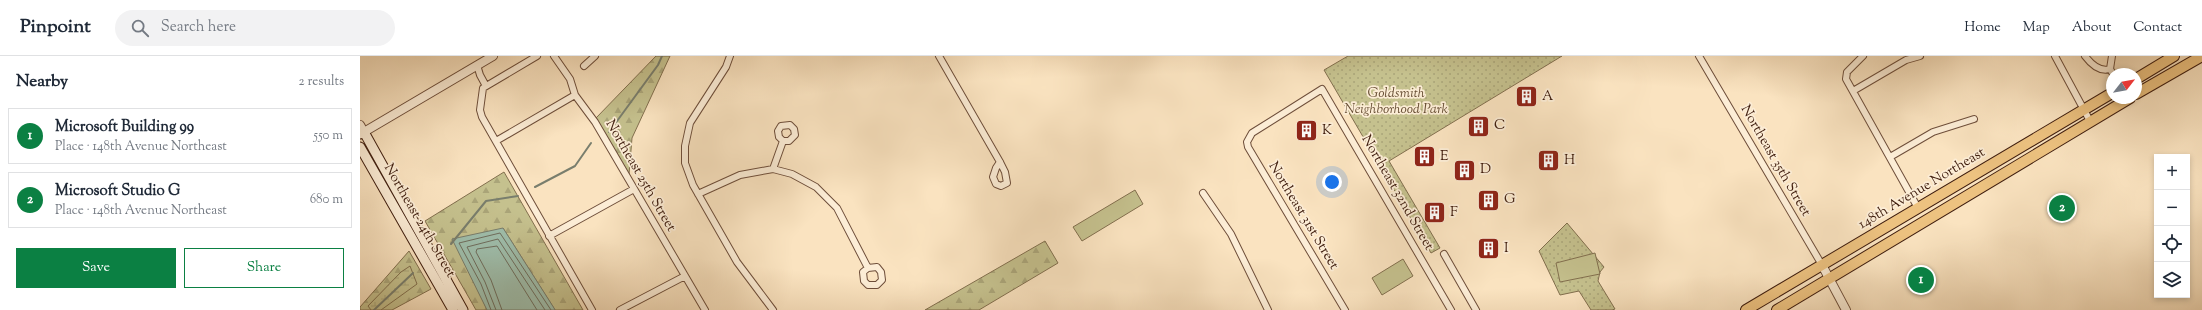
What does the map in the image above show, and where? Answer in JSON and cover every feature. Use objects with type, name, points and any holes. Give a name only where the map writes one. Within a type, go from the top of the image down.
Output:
[{"type":"main road","points":[[2142,75],[2174,56]]},
{"type":"main road","name":"148th Avenue Northeast","points":[[2142,90],[2202,56]]},
{"type":"main road","name":"148th Avenue Northeast","points":[[1746,310],[2106,97]]},
{"type":"main road","name":"148th Avenue Northeast","points":[[1777,310],[2118,104]]},
{"type":"main road","points":[[361,130],[463,310]]},
{"type":"main road","name":"Northeast 24th Street","points":[[360,147],[453,310]]},
{"type":"street","points":[[361,130],[493,56]]},
{"type":"street","points":[[537,56],[483,88],[480,110],[549,236],[592,310]]},
{"type":"street","name":"Northeast 25th Street","points":[[554,56],[570,79],[575,95],[595,122],[705,310]]},
{"type":"street","points":[[584,66],[595,56]]},
{"type":"street","points":[[730,56],[726,67],[690,123],[687,135],[685,163],[689,177],[737,262],[773,310]]},
{"type":"street","points":[[939,56],[1000,162]]},
{"type":"street","name":"Northeast 35th Street","points":[[1699,56],[1822,265],[1846,310]]},
{"type":"street","points":[[1863,56],[1846,75],[1918,208]]},
{"type":"street","points":[[1853,90],[1906,60],[1920,56]]},
{"type":"street","points":[[2055,56],[2090,121]]},
{"type":"street","points":[[2085,56],[2096,67],[2106,70]]},
{"type":"street","points":[[2112,56],[2112,68]]},
{"type":"street","points":[[477,65],[486,86]]},
{"type":"street","name":"Northeast 31st Street","points":[[1322,89],[1252,133],[1247,142],[1248,147],[1345,310]]},
{"type":"street","name":"Northeast 32nd Street","points":[[1322,89],[1451,310]]},
{"type":"street","points":[[496,141],[575,95]]},
{"type":"street","points":[[1890,157],[1934,132],[1974,119]]},
{"type":"street","points":[[773,169],[783,141]]},
{"type":"street","points":[[698,194],[740,175],[773,169],[804,179],[828,197],[837,208],[868,268]]},
{"type":"street","points":[[549,236],[634,189]]},
{"type":"street","points":[[1203,193],[1231,234],[1268,310]]},
{"type":"street","name":"Northeast 32nd Street","points":[[1444,254],[1476,310]]},
{"type":"street","points":[[620,310],[685,276]]},
{"type":"green space","points":[[656,56],[670,56],[632,138],[629,174],[596,118]]},
{"type":"green space","name":"Goldsmith Neighborhood Park","points":[[1348,56],[1562,56],[1389,161],[1440,248],[1431,253],[1324,70]]},
{"type":"green space","points":[[504,172],[583,310],[555,310],[503,228],[477,286],[487,310],[476,310],[425,221]]},
{"type":"green space","points":[[1135,190],[1143,204],[1082,241],[1073,227]]},
{"type":"green space","points":[[1567,223],[1604,267],[1600,272],[1598,281],[1615,309],[1591,310],[1579,291],[1560,295],[1539,251]]},
{"type":"green space","points":[[1045,241],[1058,263],[979,310],[925,310]]},
{"type":"green space","points":[[409,251],[431,289],[392,310],[360,310],[360,307]]},
{"type":"green space","points":[[1595,253],[1600,274],[1560,282],[1556,263]]},
{"type":"green space","points":[[1403,259],[1413,276],[1382,295],[1372,278]]},
{"type":"green space","points":[[410,266],[417,284],[381,310],[371,310],[368,306],[401,272]]},
{"type":"water","points":[[503,228],[555,310],[487,310],[452,239]]},
{"type":"waterway","points":[[609,132],[658,65],[662,56]]},
{"type":"waterway","points":[[535,187],[575,166],[591,143]]},
{"type":"waterway","points":[[451,244],[486,201],[518,196]]},
{"type":"waterway","points":[[374,310],[413,273]]},
{"type":"place","name":"A","points":[[1527,97]]},
{"type":"place","name":"C","points":[[1478,126]]},
{"type":"place","name":"K","points":[[1307,131]]},
{"type":"place","name":"E","points":[[1425,157]]},
{"type":"place","name":"H","points":[[1549,161]]},
{"type":"place","name":"D","points":[[1465,170]]},
{"type":"place","name":"G","points":[[1489,200]]},
{"type":"place","name":"Microsoft Studio G","points":[[2062,208]]},
{"type":"place","name":"F","points":[[1435,213]]},
{"type":"place","name":"I","points":[[1488,249]]},
{"type":"place","name":"Microsoft Building 99","points":[[1921,280]]}]
